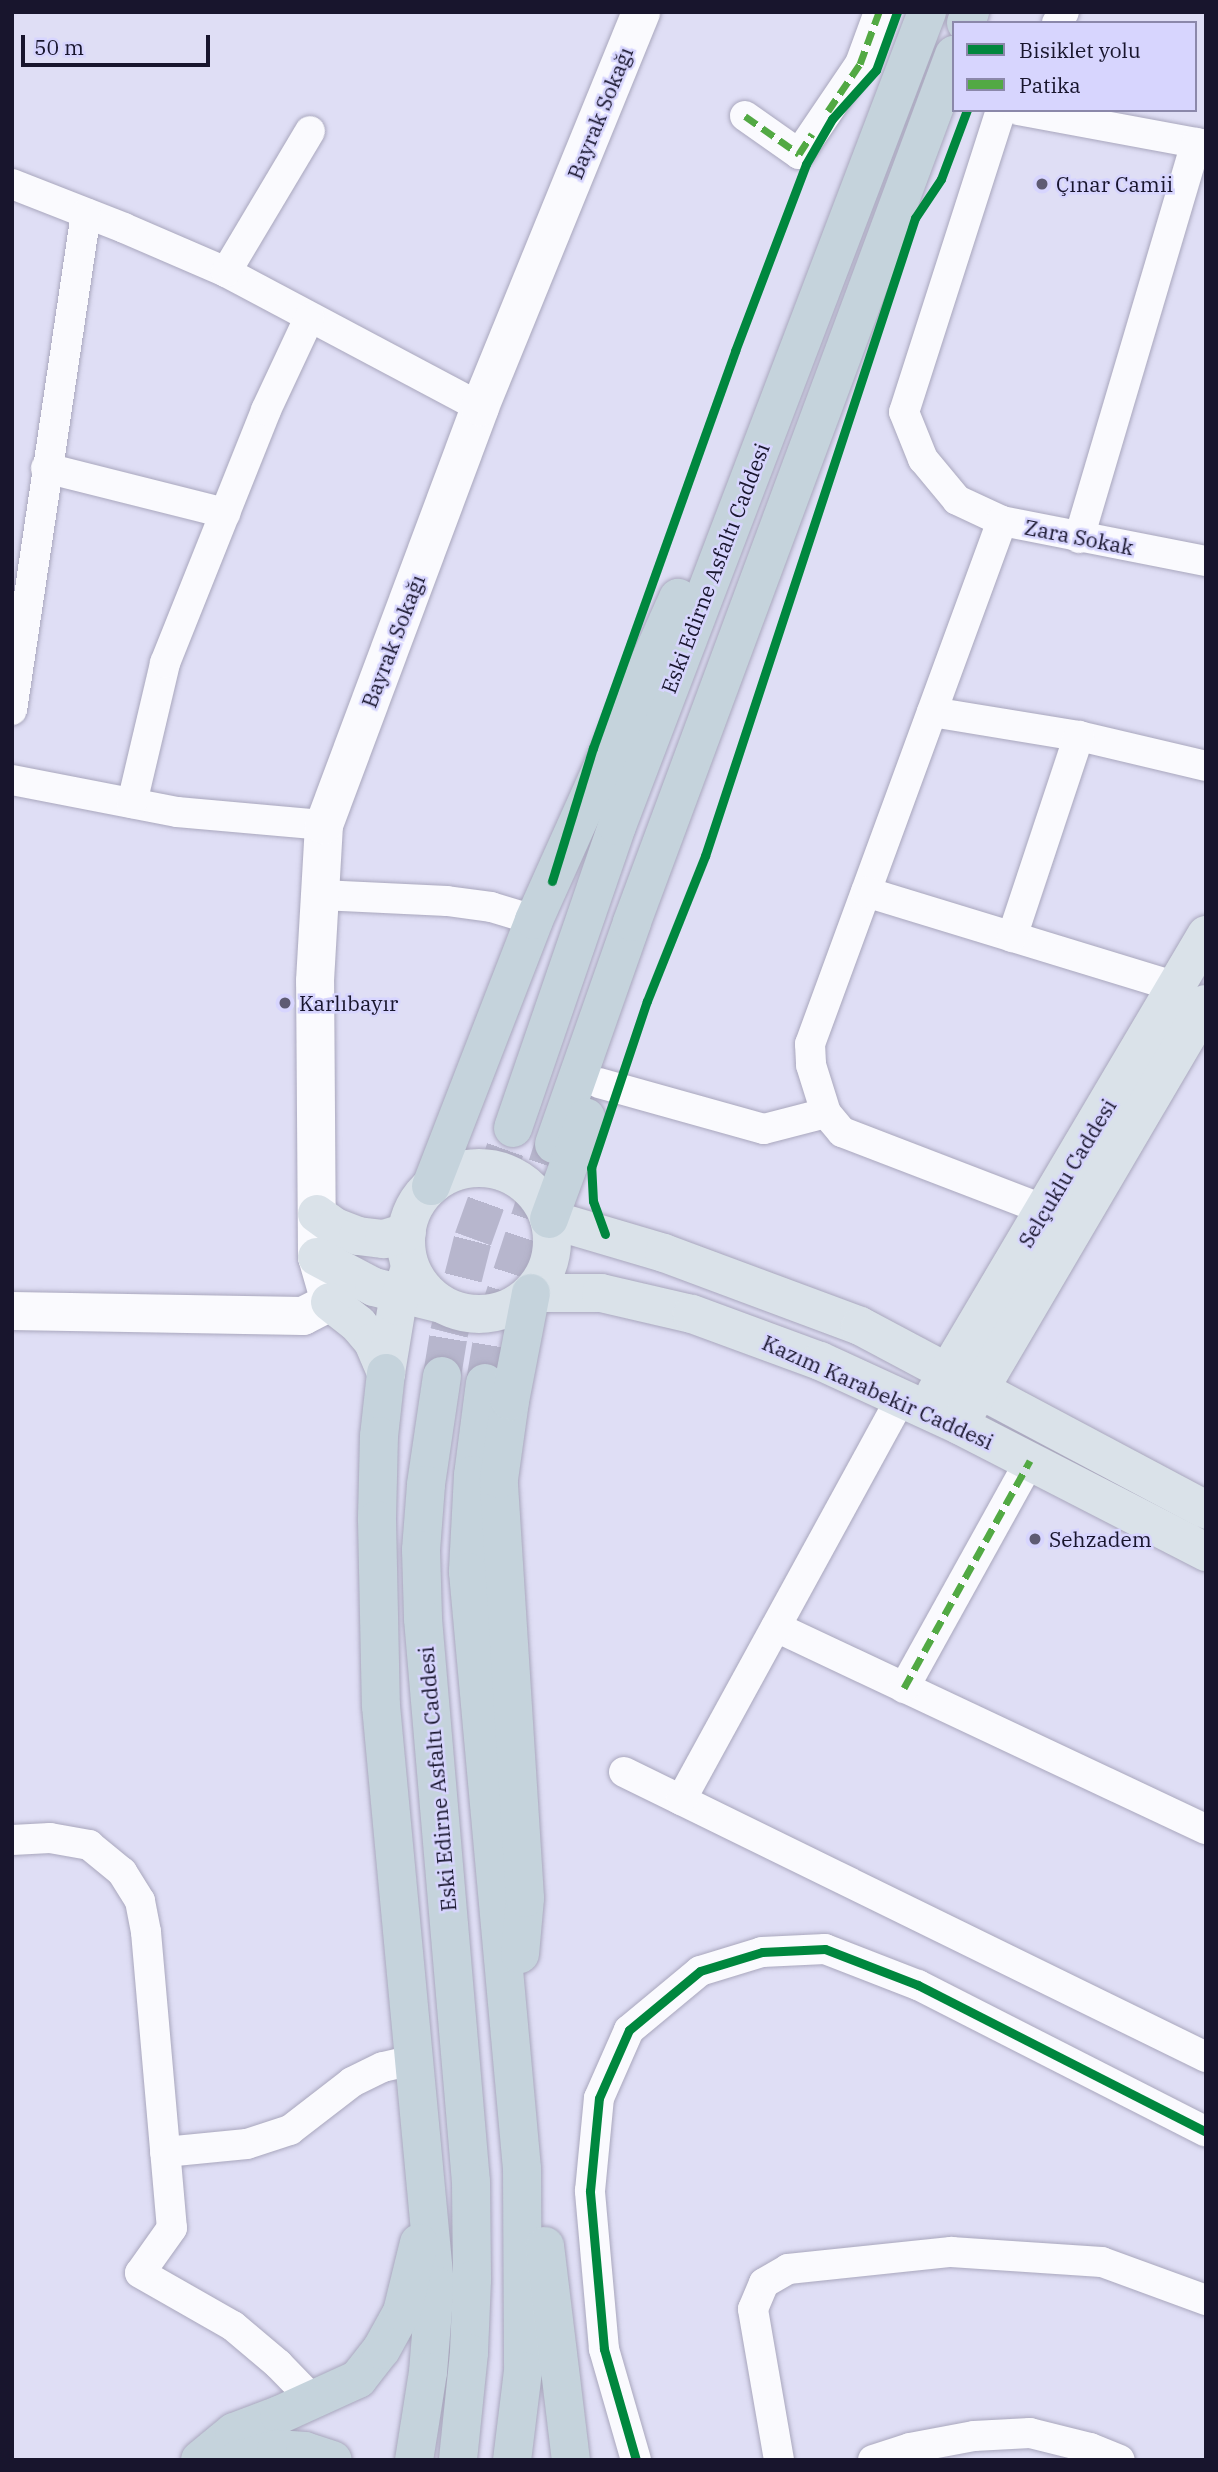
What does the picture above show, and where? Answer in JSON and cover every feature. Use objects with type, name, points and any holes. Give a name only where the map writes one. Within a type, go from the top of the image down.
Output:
[{"type":"highway","name":"Eski Edirne Asfaltı Caddesi","points":[[513,1128],[617,827],[770,422],[860,195],[927,12]]},
{"type":"highway","points":[[554,1144],[645,885],[952,60]]},
{"type":"highway","points":[[431,1186],[534,920],[705,536],[770,422]]},
{"type":"highway","points":[[549,1219],[769,627],[790,500]]},
{"type":"highway","points":[[513,2053],[525,1898],[499,1479],[510,1401],[531,1293]]},
{"type":"highway","points":[[386,1373],[379,1437],[377,1520],[381,1706],[435,2285],[428,2372],[414,2460]]},
{"type":"highway","name":"Eski Edirne Asfaltı Caddesi","points":[[442,1376],[426,1485],[421,1549],[423,1619],[471,2182],[472,2280],[469,2353],[458,2460]]},
{"type":"highway","points":[[485,1383],[473,1475],[468,1572],[474,1664],[522,2169],[524,2348],[512,2460]]},
{"type":"highway","points":[[522,2169],[535,2202],[548,2261],[570,2460]]},
{"type":"highway","points":[[200,2460],[234,2432],[358,2379],[381,2350],[402,2312],[414,2271],[426,2200]]},
{"type":"highway","points":[[237,2460],[276,2449],[305,2451],[333,2460]]},
{"type":"main road","name":"Bayrak Sokağı","points":[[330,1302],[317,1257],[315,981],[324,825],[480,407],[643,13]]},
{"type":"main road","name":"Selçuklu Caddesi","points":[[928,1410],[965,1380],[1191,995],[1206,935]]},
{"type":"main road","name":"Selçuklu Caddesi","points":[[965,1380],[1045,1210],[1191,995]]},
{"type":"main road","points":[[317,1214],[335,1227],[358,1236],[384,1239],[406,1264],[423,1288],[441,1304],[464,1313],[488,1314],[512,1307],[531,1293],[543,1277],[550,1258],[552,1238],[549,1219],[540,1200],[526,1185],[508,1174],[489,1169],[458,1172],[431,1186],[411,1215],[406,1264],[386,1373]]},
{"type":"main road","name":"Kazım Karabekir Caddesi","points":[[549,1219],[664,1254],[860,1326],[1206,1510]]},
{"type":"main road","points":[[317,1257],[374,1287],[406,1264]]},
{"type":"main road","name":"Kazım Karabekir Caddesi","points":[[531,1293],[601,1293],[692,1314],[820,1361],[928,1410],[1206,1552]]},
{"type":"main road","points":[[12,1311],[303,1317],[330,1302],[358,1324],[373,1342],[386,1373]]},
{"type":"street","points":[[745,116],[799,154],[860,64],[878,12]]},
{"type":"street","name":"Zara Sokak","points":[[1000,112],[904,412],[923,458],[957,500],[1002,521],[1206,561]]},
{"type":"street","points":[[1029,112],[1201,144],[1079,538]]},
{"type":"street","points":[[226,272],[310,131]]},
{"type":"street","points":[[12,184],[226,272],[480,407]]},
{"type":"street","points":[[12,710],[86,213]]},
{"type":"street","points":[[132,803],[165,663],[266,410],[309,318]]},
{"type":"street","points":[[47,468],[225,513]]},
{"type":"street","points":[[1002,521],[810,1044],[811,1065],[826,1113],[842,1132],[1045,1210]]},
{"type":"street","points":[[932,712],[1079,736],[1206,766]]},
{"type":"street","points":[[1012,937],[1079,736]]},
{"type":"street","points":[[12,780],[177,812],[324,825]]},
{"type":"street","points":[[866,892],[1191,995]]},
{"type":"street","points":[[321,895],[447,901],[491,907],[534,920]]},
{"type":"street","points":[[599,1083],[764,1129],[826,1113]]},
{"type":"street","points":[[681,1800],[776,1627],[928,1410]]},
{"type":"street","points":[[904,1688],[1030,1461]]},
{"type":"street","points":[[776,1627],[1206,1829]]},
{"type":"street","points":[[624,1772],[1203,2047]]},
{"type":"street","points":[[12,1840],[50,1838],[89,1845],[122,1872],[140,1901],[146,1932],[172,2228],[139,2273],[233,2326],[278,2364],[313,2400]]},
{"type":"street","points":[[636,2460],[604,2349],[590,2191],[599,2098],[629,2030],[700,1971],[762,1952],[825,1949],[918,1985],[1206,2132]]},
{"type":"street","points":[[165,2152],[247,2144],[290,2130],[352,2082],[383,2067],[414,2060]]},
{"type":"street","points":[[779,2460],[753,2309],[764,2283],[788,2269],[951,2252],[1102,2262],[1206,2300]]},
{"type":"street","points":[[873,2460],[910,2448],[974,2437],[1030,2433],[1090,2448],[1120,2460]]},
{"type":"tunnel","points":[[442,1376],[449,1333],[473,1239],[513,1128]]},
{"type":"tunnel","points":[[485,1383],[494,1328],[554,1144]]},
{"type":"marked path","points":[[828,111],[860,64],[879,12]]},
{"type":"marked path","points":[[745,116],[799,154],[812,134]]},
{"type":"marked path","points":[[904,1688],[1030,1461]]},
{"type":"cycle path","points":[[552,881],[593,748],[735,351],[806,164],[832,119],[876,70],[897,12]]},
{"type":"cycle path","points":[[605,1234],[593,1201],[591,1168],[647,1001],[705,856],[915,218],[941,179],[966,112]]},
{"type":"cycle path","points":[[636,2460],[604,2349],[590,2191],[599,2098],[629,2030],[700,1971],[762,1952],[825,1949],[918,1985],[1206,2132]]},
{"type":"place","name":"Çınar Camii","points":[[1042,184]]},
{"type":"place","name":"Karlıbayır","points":[[285,1003]]},
{"type":"place","name":"Sehzadem","points":[[1035,1539]]}]
